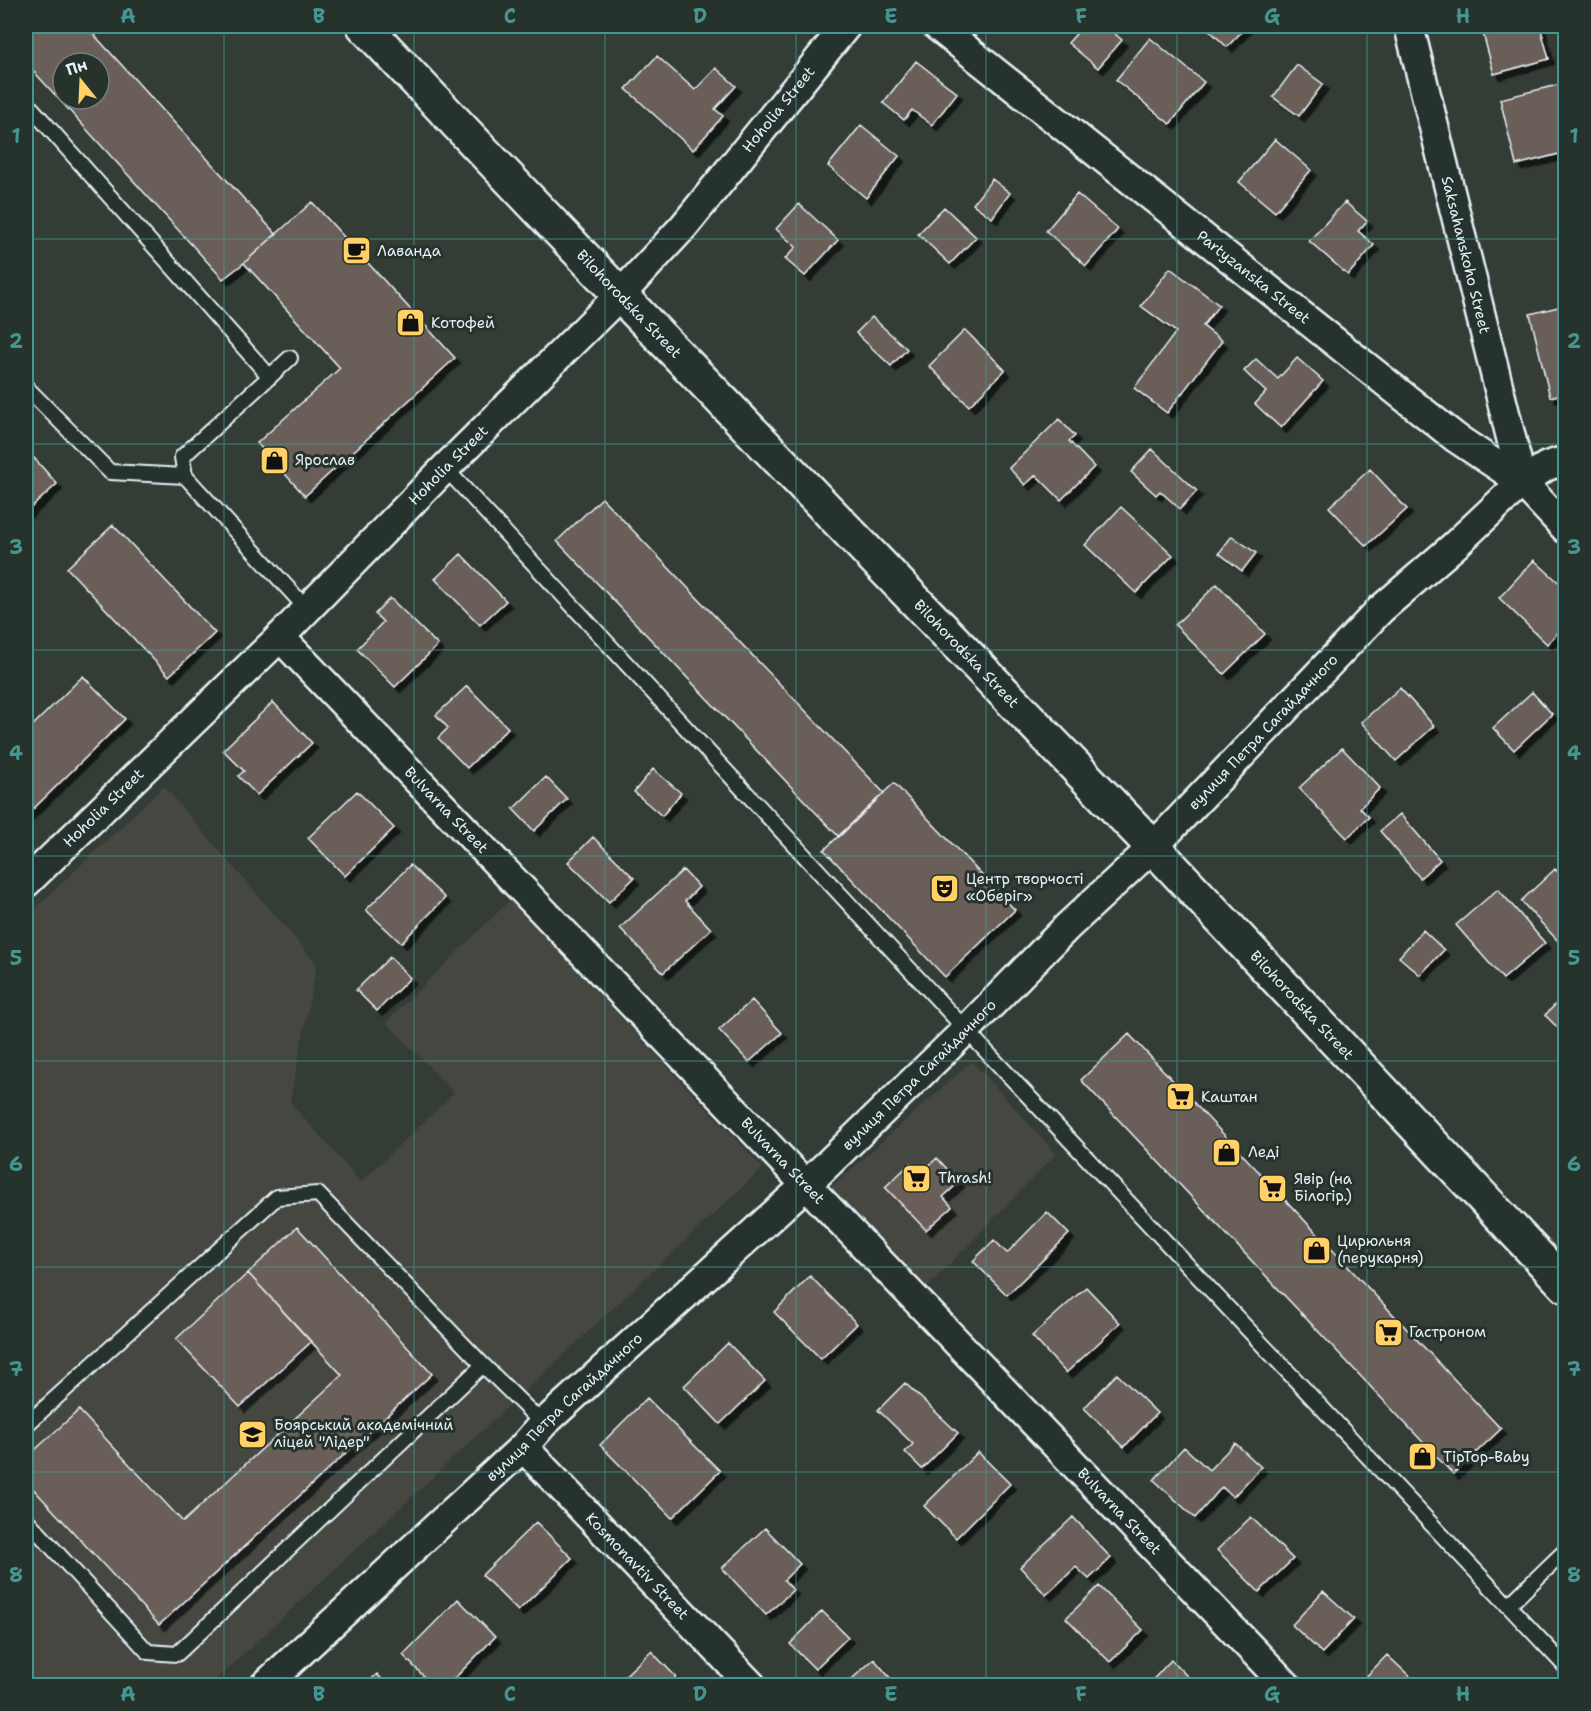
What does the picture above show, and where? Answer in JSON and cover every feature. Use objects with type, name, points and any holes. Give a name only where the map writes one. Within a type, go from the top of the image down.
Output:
[{"type":"street","name":"Bilohorodska Street","points":[[364,26],[620,295],[1153,847],[1566,1286]]},
{"type":"street","name":"Hoholia Street","points":[[26,883],[280,636],[620,295],[684,226],[846,26]]},
{"type":"street","name":"Partyzanska Street","points":[[937,26],[1456,438],[1522,482],[1566,529]]},
{"type":"street","name":"Saksahanskoho Street","points":[[1408,26],[1522,482]]},
{"type":"street","name":"вулиця Петра Сагайдачного","points":[[264,1686],[523,1447],[543,1424],[806,1185],[966,1030],[1067,927],[1153,847],[1380,610],[1454,546],[1522,482],[1547,466],[1566,460]]},
{"type":"street","name":"Bulvarna Street","points":[[280,636],[1287,1686]]},
{"type":"street","name":"Kosmonavtiv Street","points":[[523,1447],[752,1686]]},
{"type":"lane","points":[[26,102],[270,377]]},
{"type":"lane","points":[[290,358],[182,457],[185,476],[307,609]]},
{"type":"lane","points":[[26,387],[110,472],[185,476]]},
{"type":"lane","points":[[445,468],[966,1030],[1566,1667]]},
{"type":"lane","points":[[26,1425],[277,1197],[318,1194],[543,1424]]},
{"type":"lane","points":[[26,1519],[148,1652],[177,1654],[483,1365]]},
{"type":"lane","points":[[1508,1606],[1566,1550]]},
{"type":"shaded area","name":"Боярський академічний ліцей \"Лідер\"","points":[[164,786],[317,964],[290,1102],[361,1182],[454,1093],[386,1022],[510,900],[763,1168],[211,1685],[26,1686],[26,917]]},
{"type":"shaded area","points":[[972,1061],[1056,1154],[927,1288],[829,1189]]},
{"type":"building","points":[[26,26],[86,26],[109,51],[51,51],[51,90],[26,63]]},
{"type":"building","points":[[1083,26],[1106,26],[1122,40],[1098,68],[1068,43]]},
{"type":"building","points":[[1205,26],[1245,26],[1246,27],[1227,47]]},
{"type":"building","points":[[1481,26],[1540,26],[1549,59],[1494,74]]},
{"type":"building","points":[[1150,38],[1204,82],[1170,124],[1116,80]]},
{"type":"building","points":[[111,53],[276,234],[223,279],[70,111],[111,111]]},
{"type":"building","points":[[657,56],[695,90],[716,68],[736,86],[715,109],[723,116],[693,150],[626,89]]},
{"type":"building","points":[[916,61],[957,93],[932,125],[912,110],[904,120],[883,103]]},
{"type":"building","points":[[1297,65],[1323,84],[1299,116],[1273,97]]},
{"type":"building","points":[[1566,83],[1566,163],[1563,153],[1516,165],[1500,99]]},
{"type":"building","points":[[861,125],[899,156],[866,198],[828,166]]},
{"type":"building","points":[[1275,139],[1311,170],[1275,212],[1239,182]]},
{"type":"building","points":[[992,179],[1010,193],[992,218],[973,204]]},
{"type":"building","points":[[1077,194],[1118,229],[1086,266],[1046,231]]},
{"type":"building","points":[[312,202],[455,358],[305,496],[257,443],[340,368],[244,263]]},
{"type":"building","points":[[1345,202],[1367,221],[1358,231],[1374,245],[1348,275],[1309,241]]},
{"type":"building","points":[[799,204],[838,240],[805,276],[785,259],[796,247],[776,229]]},
{"type":"building","points":[[944,207],[976,237],[950,264],[918,234]]},
{"type":"building","points":[[1170,268],[1219,305],[1203,326],[1222,341],[1167,413],[1134,388],[1176,332],[1141,306]]},
{"type":"building","points":[[1566,305],[1566,393],[1550,397],[1530,314]]},
{"type":"building","points":[[872,317],[907,349],[891,366],[856,333]]},
{"type":"building","points":[[965,330],[1005,370],[969,406],[929,366]]},
{"type":"building","points":[[1297,358],[1323,381],[1281,428],[1255,404],[1266,392],[1244,371],[1256,359],[1278,379]]},
{"type":"building","points":[[1059,419],[1075,436],[1069,441],[1094,467],[1061,500],[1036,475],[1025,485],[1009,468]]},
{"type":"building","points":[[26,449],[57,484],[26,512]]},
{"type":"building","points":[[1152,449],[1197,491],[1180,509],[1160,491],[1156,495],[1131,472]]},
{"type":"building","points":[[1370,469],[1407,509],[1366,546],[1329,507]]},
{"type":"building","points":[[602,498],[884,793],[839,837],[557,541]]},
{"type":"building","points":[[1121,507],[1173,555],[1136,593],[1085,545]]},
{"type":"building","points":[[113,525],[215,633],[169,676],[67,568]]},
{"type":"building","points":[[1232,536],[1256,553],[1242,571],[1219,553]]},
{"type":"building","points":[[461,554],[506,601],[480,625],[435,579]]},
{"type":"building","points":[[1534,560],[1566,589],[1566,624],[1547,644],[1499,598]]},
{"type":"building","points":[[1217,584],[1265,634],[1224,674],[1175,625]]},
{"type":"building","points":[[390,598],[438,645],[395,687],[357,649],[383,622],[375,614]]},
{"type":"building","points":[[83,676],[125,719],[26,816],[26,732]]},
{"type":"building","points":[[467,686],[508,728],[467,768],[438,738],[448,728],[436,715]]},
{"type":"building","points":[[1400,688],[1434,726],[1396,761],[1361,722]]},
{"type":"building","points":[[1532,692],[1552,714],[1514,750],[1493,728]]},
{"type":"building","points":[[273,702],[312,743],[257,795],[238,776],[244,771],[223,750]]},
{"type":"building","points":[[1342,748],[1380,788],[1360,808],[1369,817],[1347,838],[1299,788]]},
{"type":"building","points":[[653,769],[681,793],[662,816],[634,792]]},
{"type":"building","points":[[546,777],[567,799],[534,831],[513,809]]},
{"type":"building","points":[[894,783],[1015,910],[945,977],[824,850]]},
{"type":"building","points":[[357,791],[394,828],[345,876],[308,838]]},
{"type":"building","points":[[1400,814],[1440,860],[1420,878],[1380,831]]},
{"type":"building","points":[[593,837],[634,878],[609,902],[568,862]]},
{"type":"building","points":[[410,865],[445,898],[401,943],[366,910]]},
{"type":"building","points":[[1555,869],[1566,880],[1566,937],[1559,942],[1521,901]]},
{"type":"building","points":[[683,870],[699,887],[685,901],[711,929],[663,973],[620,928]]},
{"type":"building","points":[[1498,889],[1545,943],[1503,979],[1456,925]]},
{"type":"building","points":[[1423,930],[1444,950],[1420,975],[1399,957]]},
{"type":"building","points":[[390,957],[410,978],[377,1011],[356,990]]},
{"type":"building","points":[[1566,994],[1566,1036],[1545,1015]]},
{"type":"building","points":[[752,1000],[782,1033],[749,1062],[719,1030]]},
{"type":"building","points":[[1129,1034],[1501,1429],[1453,1474],[1081,1080]]},
{"type":"building","points":[[937,1158],[959,1182],[943,1197],[952,1207],[926,1230],[885,1187],[911,1163],[921,1173]]},
{"type":"building","points":[[1047,1212],[1069,1234],[1007,1295],[973,1261],[994,1240],[1007,1253]]},
{"type":"building","points":[[297,1227],[432,1374],[159,1625],[26,1481],[26,1458],[79,1410],[183,1522],[342,1375],[248,1273]]},
{"type":"building","points":[[248,1273],[311,1342],[240,1407],[176,1339]]},
{"type":"building","points":[[810,1276],[857,1324],[821,1359],[774,1312]]},
{"type":"building","points":[[1086,1287],[1120,1323],[1066,1373],[1032,1336]]},
{"type":"building","points":[[728,1343],[765,1381],[720,1424],[684,1386]]},
{"type":"building","points":[[1117,1374],[1157,1413],[1124,1447],[1084,1408]]},
{"type":"building","points":[[905,1383],[958,1433],[922,1469],[905,1452],[913,1444],[878,1410]]},
{"type":"building","points":[[647,1398],[720,1471],[672,1518],[600,1445]]},
{"type":"building","points":[[1235,1443],[1261,1467],[1233,1497],[1222,1487],[1195,1518],[1154,1480],[1184,1447],[1209,1470]]},
{"type":"building","points":[[978,1452],[1010,1484],[956,1538],[924,1506]]},
{"type":"building","points":[[1073,1517],[1111,1558],[1089,1579],[1076,1567],[1046,1595],[1020,1567]]},
{"type":"building","points":[[1251,1517],[1293,1559],[1259,1592],[1217,1550]]},
{"type":"building","points":[[536,1522],[572,1558],[518,1611],[482,1575]]},
{"type":"building","points":[[765,1528],[800,1564],[784,1580],[793,1590],[766,1615],[722,1568]]},
{"type":"building","points":[[1099,1586],[1143,1630],[1110,1662],[1066,1618]]},
{"type":"building","points":[[1323,1591],[1354,1619],[1322,1653],[1292,1625]]},
{"type":"building","points":[[458,1599],[495,1637],[447,1686],[433,1686],[403,1655]]},
{"type":"building","points":[[822,1611],[848,1637],[815,1669],[790,1644]]},
{"type":"building","points":[[651,1651],[676,1677],[667,1686],[614,1686]]},
{"type":"building","points":[[1387,1655],[1420,1686],[1357,1686]]},
{"type":"building","points":[[874,1659],[897,1686],[844,1686]]},
{"type":"building","points":[[1171,1660],[1197,1686],[1147,1686]]},
{"type":"building","points":[[377,1674],[388,1686],[364,1686]]},
{"type":"place","name":"Лаванда","points":[[356,251]]},
{"type":"place","name":"Котофей","points":[[410,323]]},
{"type":"place","name":"Ярослав","points":[[274,460]]},
{"type":"place","name":"Центр творчості «Оберіг»","points":[[945,888]]},
{"type":"place","name":"Каштан","points":[[1180,1097]]},
{"type":"place","name":"Леді","points":[[1227,1152]]},
{"type":"place","name":"Thrash!","points":[[917,1178]]},
{"type":"place","name":"Явір (на Білогір.)","points":[[1273,1188]]},
{"type":"place","name":"Цирюльня (перукарня)","points":[[1316,1250]]},
{"type":"place","name":"Гастроном","points":[[1388,1332]]},
{"type":"place","name":"Боярський академічний ліцей \"Лідер\"","points":[[253,1434]]},
{"type":"place","name":"TipTop-Baby","points":[[1422,1457]]}]
